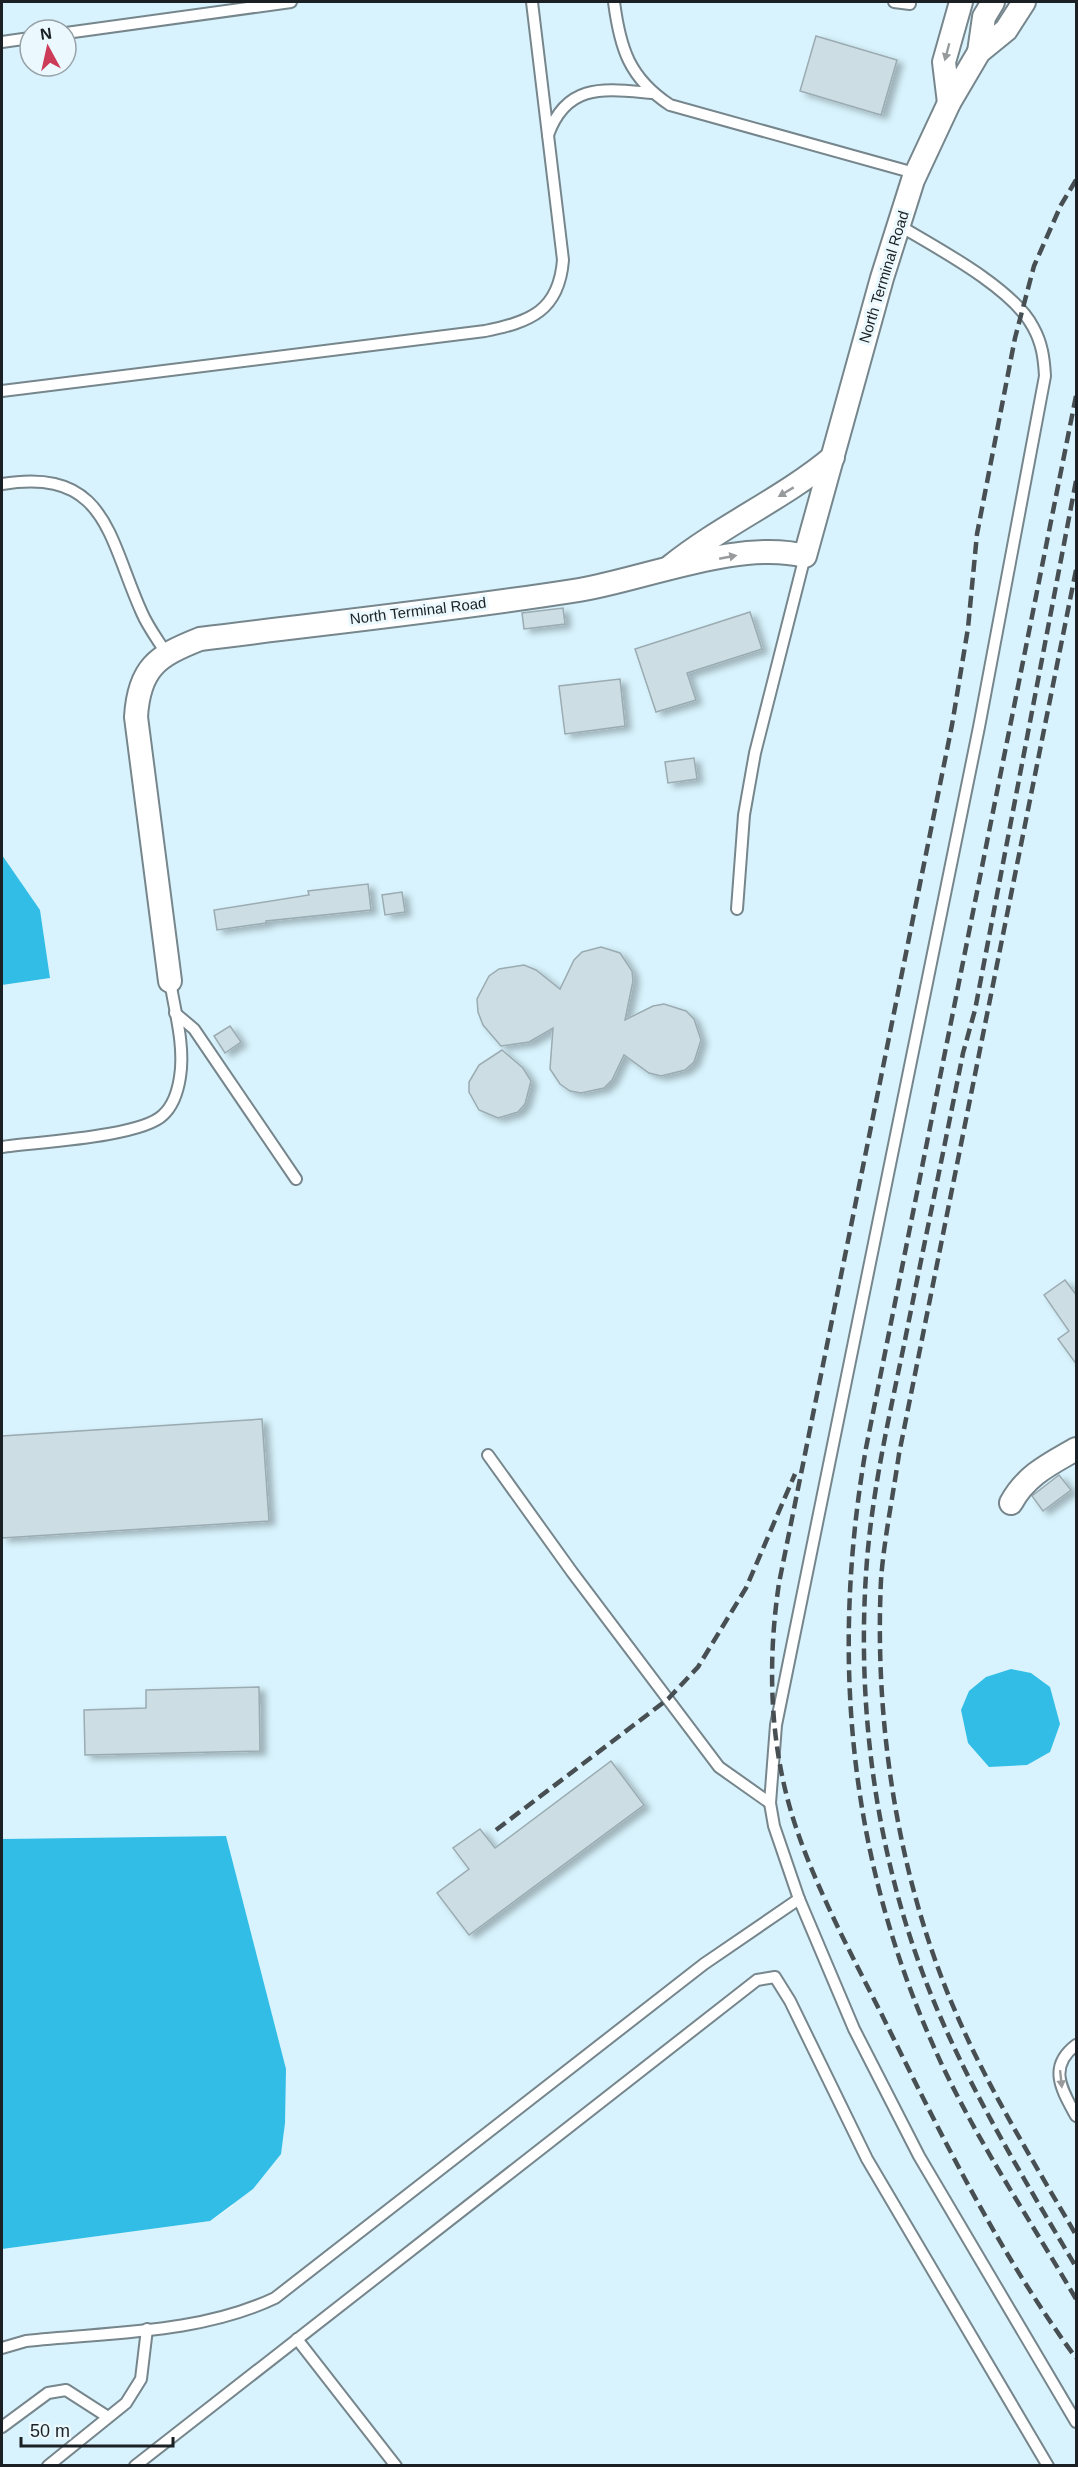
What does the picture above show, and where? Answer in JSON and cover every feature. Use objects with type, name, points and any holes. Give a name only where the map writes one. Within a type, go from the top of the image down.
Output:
[{"type":"street","points":[[949,103],[944,62],[960,2]]},
{"type":"street","name":"North Terminal Road","points":[[979,52],[984,16],[993,2]]},
{"type":"street","name":"North Terminal Road","points":[[170,981],[135,717],[137,694],[149,670],[166,652],[200,639],[576,590],[639,578],[670,566],[757,551],[789,552],[805,556],[882,278],[913,180],[918,174],[949,103],[979,52],[1006,30],[1024,2]]},
{"type":"street","name":"North Terminal Road","points":[[670,566],[693,548],[806,480],[833,457]]},
{"type":"street","points":[[1011,1503],[1019,1488],[1029,1477],[1077,1449]]},
{"type":"lane","points":[[78,31],[291,2]]},
{"type":"lane","points":[[2,391],[485,330],[512,326],[533,318],[544,309],[553,295],[562,274],[563,260],[532,2]]},
{"type":"lane","points":[[614,2],[623,51],[652,93],[670,105],[918,174]]},
{"type":"lane","points":[[894,2],[910,4]]},
{"type":"lane","points":[[2,42],[18,40]]},
{"type":"lane","points":[[547,138],[554,119],[563,107],[585,92],[606,90],[652,93]]},
{"type":"lane","points":[[900,226],[958,261],[1016,305],[1032,325],[1039,340],[1044,353],[1045,376],[979,727],[776,1725],[770,1803],[777,1835],[799,1899],[854,2029],[908,2136],[1077,2422]]},
{"type":"lane","points":[[2,484],[54,483],[81,494],[105,522],[143,615],[166,652]]},
{"type":"lane","points":[[737,909],[744,815],[755,753],[805,556]]},
{"type":"lane","points":[[2,1147],[129,1131],[149,1125],[164,1115],[175,1097],[180,1077],[180,1051],[170,981]]},
{"type":"lane","points":[[175,1013],[194,1029],[296,1179]]},
{"type":"lane","points":[[488,1455],[577,1580],[719,1767],[770,1803]]},
{"type":"lane","points":[[2,2348],[26,2341],[213,2321],[245,2312],[275,2298],[704,1964],[799,1899]]},
{"type":"lane","points":[[135,2466],[757,1980],[775,1977],[790,2001],[867,2159],[1048,2466]]},
{"type":"lane","points":[[1077,2045],[1063,2057],[1058,2076],[1063,2093],[1077,2116]]},
{"type":"lane","points":[[48,2466],[126,2403],[141,2379],[147,2329]]},
{"type":"lane","points":[[297,2339],[396,2466]]},
{"type":"lane","points":[[2,2427],[48,2393],[66,2390],[108,2417]]},
{"type":"shaded area","points":[[2,2],[1076,2],[1076,2465],[2,2465],[2,2249],[210,2221],[233,2206],[226,1836],[2,1839],[2,985],[50,978],[40,910],[2,855]]},
{"type":"water","points":[[2,855],[40,910],[50,978],[2,985]]},
{"type":"water","points":[[1011,1669],[1031,1673],[1050,1687],[1060,1724],[1050,1752],[1027,1765],[989,1767],[968,1743],[961,1710],[969,1691],[986,1677]]},
{"type":"water","points":[[226,1836],[286,2069],[285,2123],[281,2154],[253,2189],[210,2221],[2,2249],[2,1839]]},
{"type":"building","points":[[816,36],[897,60],[881,115],[800,91]]},
{"type":"building","points":[[563,608],[565,624],[524,629],[522,613]]},
{"type":"building","points":[[750,612],[762,649],[687,673],[696,700],[656,712],[635,649]]},
{"type":"building","points":[[620,679],[625,726],[565,734],[559,686]]},
{"type":"building","points":[[694,758],[697,779],[668,783],[665,762]]},
{"type":"building","points":[[368,884],[371,910],[266,921],[266,923],[217,930],[214,910],[309,895],[308,891]]},
{"type":"building","points":[[402,892],[405,912],[385,915],[382,895]]},
{"type":"building","points":[[601,947],[620,953],[632,971],[633,981],[625,1020],[653,1006],[664,1004],[686,1011],[694,1019],[701,1040],[694,1062],[685,1070],[661,1076],[649,1073],[624,1055],[612,1080],[604,1088],[581,1093],[570,1091],[560,1084],[550,1069],[553,1028],[529,1042],[501,1046],[483,1025],[478,1012],[477,999],[489,976],[499,969],[524,965],[536,970],[560,989],[574,960],[582,952]]},
{"type":"building","points":[[230,1026],[241,1042],[225,1053],[214,1036]]},
{"type":"building","points":[[502,1050],[523,1068],[531,1081],[525,1104],[518,1112],[498,1118],[479,1110],[469,1092],[469,1082],[479,1065]]},
{"type":"building","points":[[1065,1280],[1077,1296],[1077,1365],[1058,1339],[1069,1331],[1044,1295]]},
{"type":"building","points":[[262,1419],[269,1521],[2,1538],[2,1436]]},
{"type":"building","points":[[1059,1475],[1071,1490],[1043,1511],[1032,1496]]},
{"type":"building","points":[[259,1687],[260,1751],[85,1755],[84,1710],[146,1708],[146,1690]]},
{"type":"building","points":[[611,1761],[644,1805],[469,1935],[437,1893],[469,1869],[453,1848],[480,1829],[495,1848]]},
{"type":"railway","points":[[1076,180],[1061,205],[1034,266],[1015,338],[977,534],[968,628],[952,725],[779,1583],[772,1667],[774,1724],[783,1780],[798,1834],[819,1886],[972,2191],[1021,2276],[1076,2358]]},
{"type":"railway","points":[[1076,396],[866,1448],[855,1528],[849,1608],[850,1686],[856,1764],[868,1841],[887,1917],[911,1992],[958,2097],[990,2156],[1076,2299]]},
{"type":"railway","points":[[1076,481],[975,1010],[963,1053],[888,1422],[870,1532],[864,1612],[864,1665],[872,1770],[892,1874],[906,1924],[938,2013],[955,2050],[1013,2160],[1076,2267]]},
{"type":"railway","points":[[1076,570],[899,1454],[882,1565],[880,1636],[882,1692],[895,1804],[906,1860],[938,1968],[985,2075],[1076,2235]]},
{"type":"railway","points":[[496,1830],[668,1699],[698,1667],[746,1588],[795,1474]]}]
